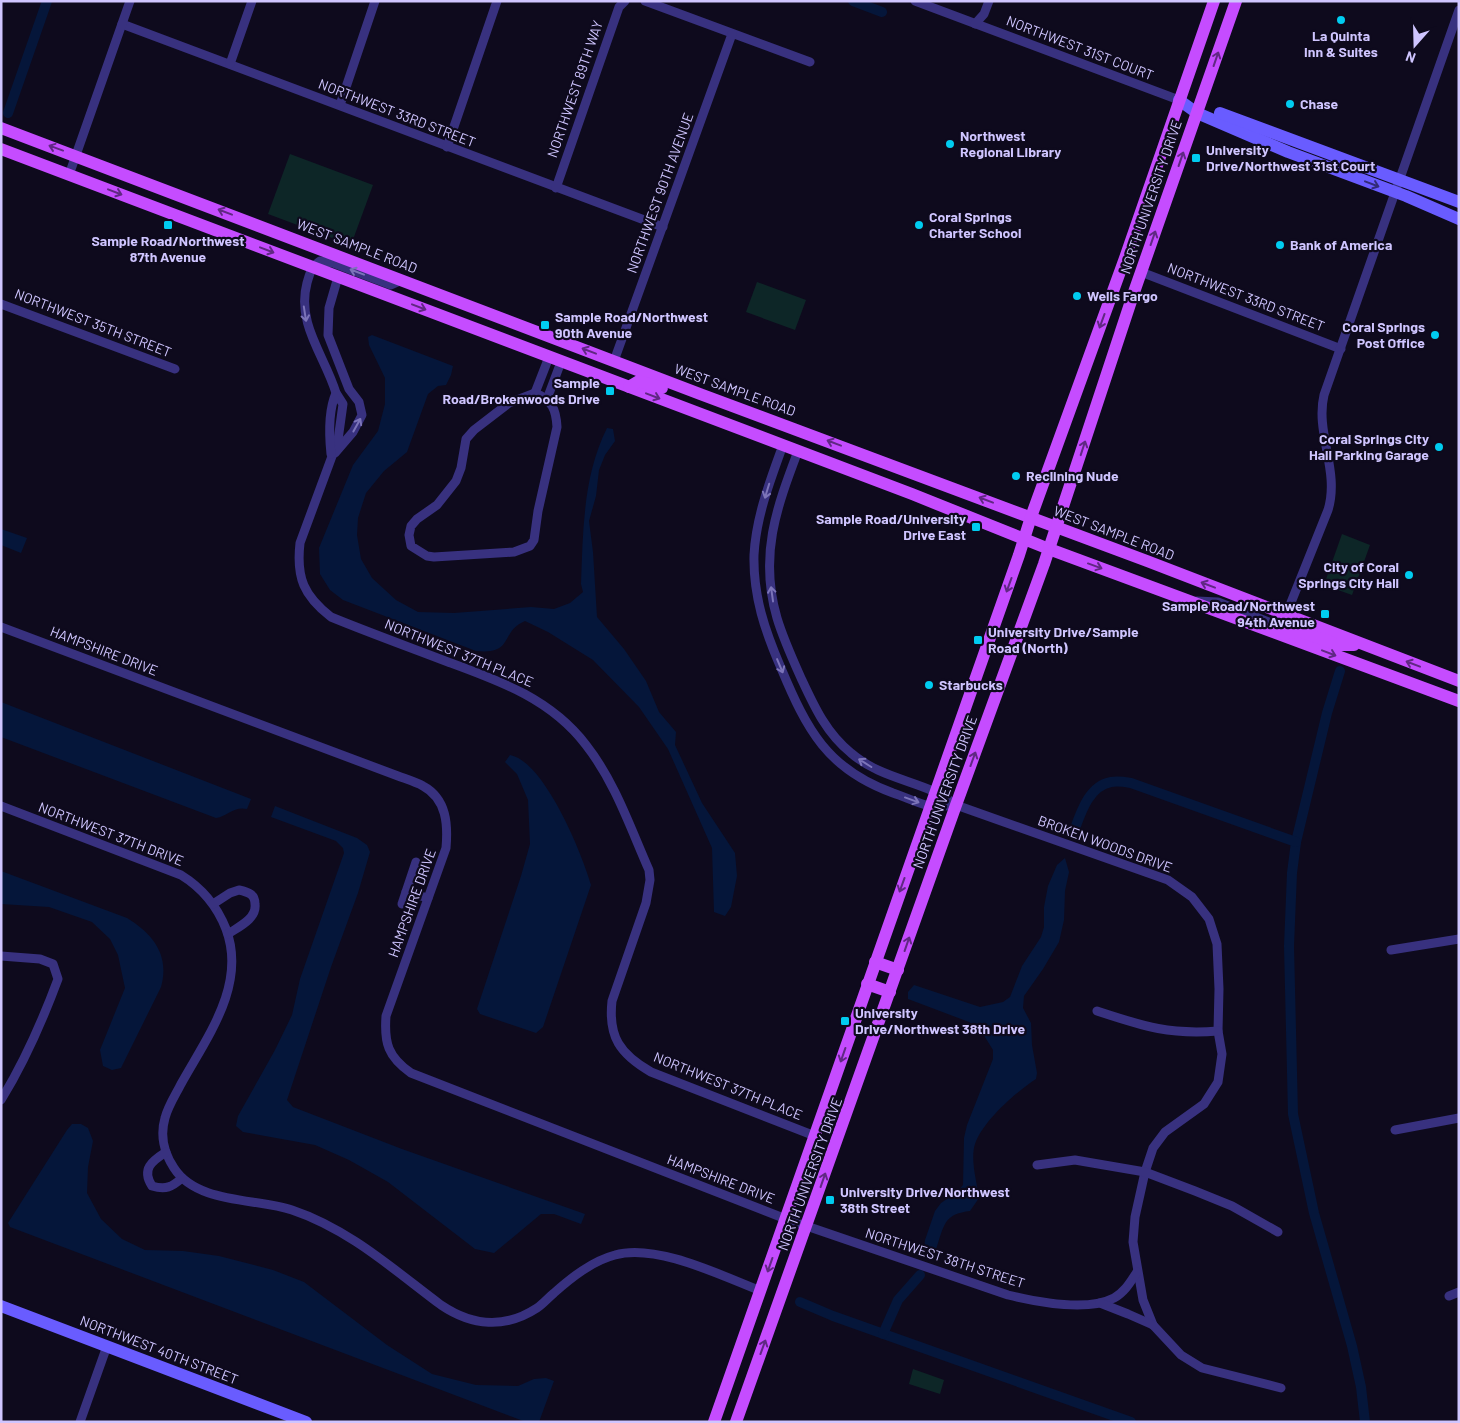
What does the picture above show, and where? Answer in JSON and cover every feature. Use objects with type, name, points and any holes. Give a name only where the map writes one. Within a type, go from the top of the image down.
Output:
[{"type":"main road","name":"NORTH UNIVERSITY DRIVE","points":[[714,1422],[1214,1]]},
{"type":"main road","name":"NORTH UNIVERSITY DRIVE","points":[[736,1422],[1049,549],[1133,295],[1236,1]]},
{"type":"main road","name":"WEST SAMPLE ROAD","points":[[1,128],[1031,517],[1459,681]]},
{"type":"main road","points":[[1,149],[783,445],[1049,549],[1459,701]]},
{"type":"main road","points":[[1130,244],[1136,267],[1141,272]]},
{"type":"main road","points":[[1125,258],[1129,266],[1133,295]]},
{"type":"main road","points":[[492,335],[519,337],[598,366],[607,366],[614,361]]},
{"type":"main road","points":[[629,387],[639,381],[650,383],[711,407],[739,408]]},
{"type":"main road","points":[[1280,634],[1300,631],[1338,645],[1367,646]]},
{"type":"main road","points":[[875,962],[898,970]]},
{"type":"main road","points":[[867,984],[890,992]]},
{"type":"street","points":[[69,175],[130,1]]},
{"type":"street","points":[[230,64],[252,1]]},
{"type":"street","points":[[340,105],[375,1]]},
{"type":"street","points":[[447,147],[497,1]]},
{"type":"street","name":"NORTHWEST 89TH WAY","points":[[556,188],[619,7],[625,1]]},
{"type":"street","points":[[645,1],[810,62]]},
{"type":"street","name":"NORTHWEST 31ST COURT","points":[[915,1],[1179,100],[1288,152],[1395,192],[1459,219]]},
{"type":"street","points":[[974,24],[984,14],[989,1]]},
{"type":"street","points":[[1190,600],[1218,602],[1271,623],[1280,621],[1286,615],[1328,510],[1332,494],[1331,467],[1322,407],[1324,395],[1459,10]]},
{"type":"street","points":[[984,14],[988,28]]},
{"type":"street","name":"NORTHWEST 33RD STREET","points":[[122,24],[663,227]]},
{"type":"street","name":"NORTHWEST 90TH AVENUE","points":[[614,361],[732,34]]},
{"type":"street","name":"NORTHWEST 31ST COURT","points":[[1198,109],[1400,179],[1459,202]]},
{"type":"street","points":[[349,388],[336,393],[304,316],[304,297],[312,267],[320,261],[333,263],[391,285],[402,280]]},
{"type":"street","name":"NORTHWEST 33RD STREET","points":[[1141,272],[1340,349]]},
{"type":"street","name":"NORTHWEST 37TH PLACE","points":[[338,277],[328,308],[327,326],[331,346],[349,388],[359,402],[362,415],[353,432],[331,457],[300,543],[298,560],[300,576],[311,600],[331,617],[494,679],[535,699],[554,711],[586,744],[612,786],[649,870],[650,880],[646,903],[612,1001],[610,1017],[612,1032],[618,1044],[635,1063],[651,1072],[815,1136]]},
{"type":"street","name":"NORTHWEST 35TH STREET","points":[[1,304],[175,369]]},
{"type":"street","points":[[535,393],[549,357]]},
{"type":"street","points":[[547,399],[561,362]]},
{"type":"street","name":"NORTHWEST 37TH PLACE","points":[[331,457],[332,403],[336,393]]},
{"type":"street","points":[[535,393],[547,399],[554,406],[557,415],[557,427],[538,511],[534,540],[530,546],[514,552],[434,557],[427,556],[411,546],[409,535],[411,526],[417,519],[437,505],[456,481],[461,468],[466,439],[474,430],[509,403],[535,393]]},
{"type":"street","name":"BROKEN WOODS DRIVE","points":[[783,445],[767,491],[757,532],[754,556],[756,589],[758,605],[767,636],[808,726],[836,761],[868,782],[930,806],[956,805]]},
{"type":"street","name":"BROKEN WOODS DRIVE","points":[[798,451],[781,497],[771,535],[769,556],[770,588],[781,631],[807,691],[822,721],[839,743],[874,769],[936,791],[956,805],[1168,880],[1192,897],[1209,919],[1217,944],[1218,1031],[1222,1054],[1218,1082],[1204,1104],[1164,1132],[1153,1148],[1145,1172],[1135,1217],[1133,1242],[1137,1272]]},
{"type":"street","points":[[757,532],[771,535]]},
{"type":"street","name":"HAMPSHIRE DRIVE","points":[[1,627],[424,786],[437,797],[444,811],[447,828],[446,848],[386,1016],[384,1034],[389,1051],[400,1065],[417,1076],[786,1219]]},
{"type":"street","points":[[767,636],[781,631]]},
{"type":"street","points":[[808,726],[822,721]]},
{"type":"street","points":[[889,791],[894,777]]},
{"type":"street","name":"NORTHWEST 37TH DRIVE","points":[[1,806],[169,869],[191,881],[213,904],[228,934]]},
{"type":"street","points":[[402,904],[416,862]]},
{"type":"street","points":[[213,904],[230,893],[239,890],[252,895],[255,900],[256,910],[249,919],[228,934],[232,964],[227,995],[219,1015],[165,1117],[164,1136],[166,1152],[174,1169],[192,1186],[214,1194],[290,1209],[328,1224],[348,1236],[441,1305],[467,1319],[486,1322],[506,1322],[523,1316],[538,1308],[583,1270],[615,1255],[631,1252],[667,1257],[761,1291]]},
{"type":"street","points":[[406,892],[428,898]]},
{"type":"street","points":[[1391,950],[1459,938]]},
{"type":"street","points":[[1,956],[40,959],[53,964],[58,979],[21,1068],[2,1099]]},
{"type":"street","points":[[1097,1011],[1148,1028],[1193,1033],[1218,1031]]},
{"type":"street","points":[[1395,1130],[1459,1118]]},
{"type":"street","points":[[166,1152],[150,1164],[147,1172],[148,1180],[152,1186],[165,1189],[173,1186],[182,1178]]},
{"type":"street","points":[[1038,1165],[1075,1160],[1145,1172],[1196,1190],[1232,1206],[1278,1232]]},
{"type":"street","name":"NORTHWEST 38TH STREET","points":[[786,1219],[1008,1295],[1034,1302],[1100,1304],[1153,1325]]},
{"type":"street","name":"NORTHWEST 38TH STREET","points":[[1100,1304],[1116,1297],[1127,1287],[1137,1272]]},
{"type":"street","name":"NORTHWEST 38TH STREET","points":[[1137,1272],[1143,1300],[1153,1325],[1181,1355],[1202,1368],[1281,1388]]},
{"type":"street","points":[[1449,1296],[1459,1292]]},
{"type":"street","name":"NORTHWEST 40TH STREET","points":[[1,1306],[306,1422]]},
{"type":"street","points":[[80,1422],[107,1346]]},
{"type":"green space","points":[[290,154],[373,185],[351,245],[268,214]]},
{"type":"green space","points":[[757,282],[806,300],[795,330],[746,312]]},
{"type":"green space","points":[[1342,534],[1370,545],[1352,595],[1324,585]]},
{"type":"green space","points":[[913,1369],[944,1380],[940,1394],[909,1384]]},
{"type":"water","points":[[372,335],[453,366],[446,385],[438,386],[428,394],[407,452],[384,471],[366,493],[358,518],[357,535],[361,559],[372,578],[396,600],[418,612],[454,613],[531,607],[554,609],[570,603],[583,592],[581,584],[583,544],[589,484],[599,446],[607,428],[613,429],[615,441],[605,455],[599,470],[596,496],[589,521],[597,617],[624,649],[646,681],[659,712],[676,732],[675,745],[702,803],[735,853],[737,876],[731,907],[725,916],[714,912],[712,848],[668,749],[639,707],[593,660],[548,632],[525,621],[512,631],[502,646],[496,650],[476,651],[343,600],[330,590],[320,574],[319,548],[353,465],[378,431],[385,404],[385,378],[369,345],[368,337]]},
{"type":"water","points":[[1,529],[27,538],[21,553],[1,545]]},
{"type":"water","points":[[1,702],[251,799],[247,809],[238,809],[216,818],[1,737]]},
{"type":"water","points":[[510,755],[523,761],[536,773],[548,790],[570,831],[591,885],[543,1027],[536,1033],[480,1014],[477,1009],[530,844],[528,800],[517,774],[505,762]]},
{"type":"water","points":[[275,806],[357,838],[367,845],[370,852],[358,893],[331,967],[287,1100],[293,1107],[402,1149],[585,1214],[581,1224],[554,1214],[541,1214],[494,1253],[475,1249],[388,1182],[349,1160],[315,1145],[243,1132],[236,1126],[238,1116],[275,1050],[292,1015],[300,979],[344,853],[343,848],[336,841],[271,817]]},
{"type":"water","points":[[1065,858],[1069,872],[1065,891],[1064,920],[1059,942],[1024,996],[1023,1008],[1031,1023],[1032,1045],[1037,1073],[1036,1079],[1019,1091],[1001,1108],[979,1135],[973,1157],[979,1198],[970,1211],[956,1214],[948,1220],[934,1253],[930,1258],[926,1257],[924,1251],[925,1240],[935,1211],[941,1203],[957,1192],[963,1185],[964,1138],[967,1125],[993,1059],[993,1050],[980,1029],[969,1022],[908,999],[908,992],[914,985],[980,1007],[1003,1002],[1010,997],[1022,966],[1041,937],[1044,927],[1044,907],[1048,886],[1057,865]]},
{"type":"water","points":[[1,871],[127,918],[145,931],[157,946],[163,965],[161,987],[121,1068],[112,1070],[103,1066],[100,1050],[125,988],[118,955],[110,939],[92,922],[49,907],[1,904]]},
{"type":"water","points":[[72,1124],[81,1124],[88,1128],[93,1141],[88,1167],[87,1193],[101,1219],[122,1239],[145,1250],[183,1251],[219,1256],[273,1270],[304,1282],[387,1345],[432,1374],[476,1385],[518,1386],[534,1379],[546,1378],[554,1381],[539,1422],[526,1422],[10,1227],[8,1223]]},
{"type":"waterway","points":[[8,113],[47,1]]},
{"type":"waterway","points":[[853,1],[882,12]]},
{"type":"waterway","points":[[1340,671],[1327,713],[1296,842],[1292,873],[1289,946],[1293,1114],[1314,1213],[1352,1346],[1361,1387],[1365,1422]]},
{"type":"waterway","points":[[1073,834],[1086,802],[1096,789],[1111,782],[1118,782],[1131,783],[1296,842]]},
{"type":"waterway","points":[[883,1334],[898,1300],[920,1275]]},
{"type":"waterway","points":[[800,1302],[833,1316],[1131,1422]]},
{"type":"place","name":"La Quinta Inn & Suites","points":[[1341,20]]},
{"type":"place","name":"Chase","points":[[1290,104]]},
{"type":"place","name":"Northwest Regional Library","points":[[950,144]]},
{"type":"place","name":"University Drive/Northwest 31st Court","points":[[1196,158]]},
{"type":"place","name":"Sample Road/Northwest 87th Avenue","points":[[168,225]]},
{"type":"place","name":"Coral Springs Charter School","points":[[919,225]]},
{"type":"place","name":"Bank of America","points":[[1280,245]]},
{"type":"place","name":"Wells Fargo","points":[[1077,296]]},
{"type":"place","name":"Sample Road/Northwest 90th Avenue","points":[[545,325]]},
{"type":"place","name":"Coral Springs Post Office","points":[[1435,335]]},
{"type":"place","name":"Sample Road/Brokenwoods Drive","points":[[610,391]]},
{"type":"place","name":"Coral Springs City Hall Parking Garage","points":[[1439,447]]},
{"type":"place","name":"Reclining Nude","points":[[1016,476]]},
{"type":"place","name":"Sample Road/University Drive East","points":[[976,527]]},
{"type":"place","name":"City of Coral Springs City Hall","points":[[1409,575]]},
{"type":"place","name":"Sample Road/Northwest 94th Avenue","points":[[1325,614]]},
{"type":"place","name":"University Drive/Sample Road (North)","points":[[978,640]]},
{"type":"place","name":"Starbucks","points":[[929,685]]},
{"type":"place","name":"University Drive/Northwest 38th Drive","points":[[845,1021]]},
{"type":"place","name":"University Drive/Northwest 38th Street","points":[[830,1200]]}]
